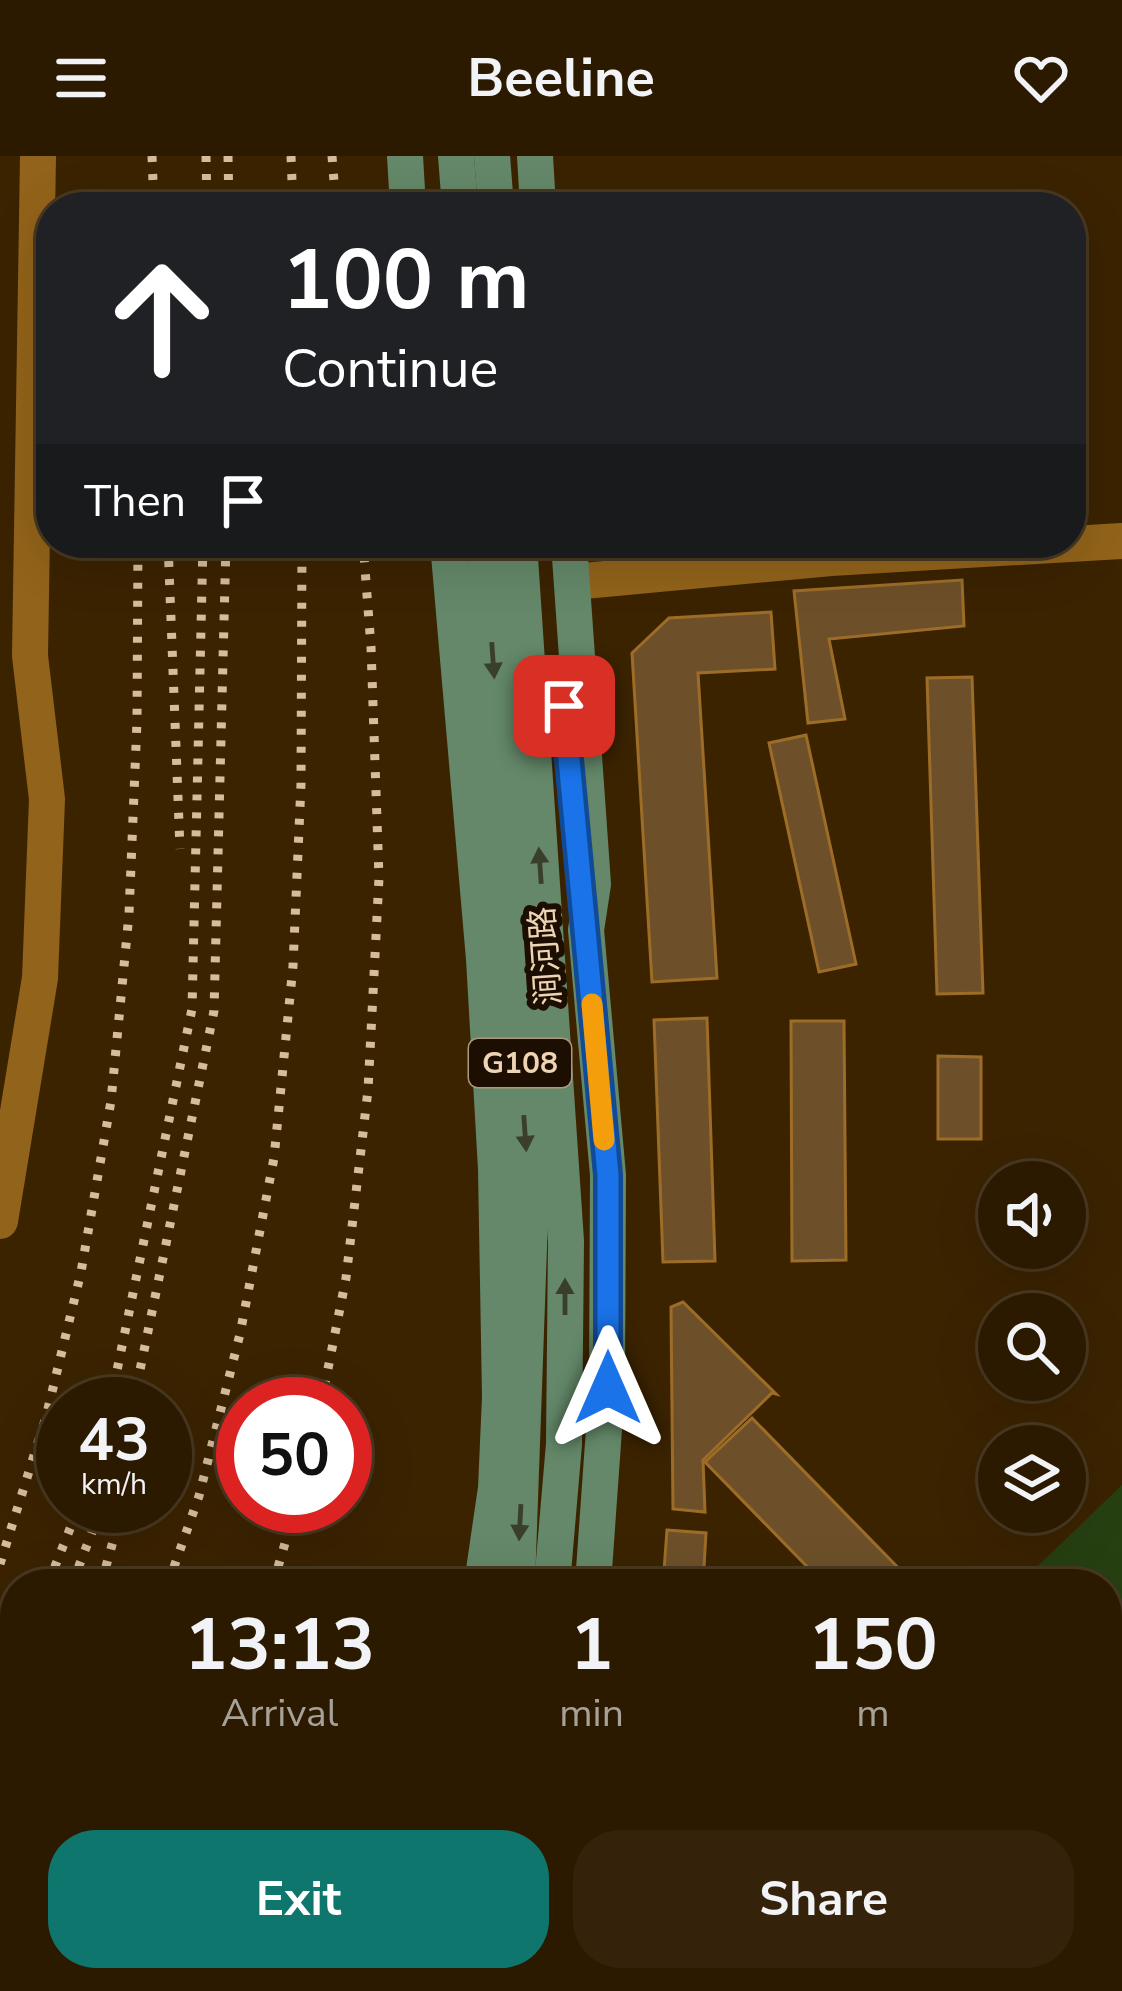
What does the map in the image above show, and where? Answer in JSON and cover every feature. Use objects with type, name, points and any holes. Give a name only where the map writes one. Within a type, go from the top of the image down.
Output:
[{"type":"main road","points":[[405,156],[407,192]]},
{"type":"main road","points":[[430,156],[431,192]]},
{"type":"main road","points":[[456,156],[459,192]]},
{"type":"main road","points":[[535,156],[537,192]]},
{"type":"main road","points":[[432,558],[480,1328],[481,1569]]},
{"type":"main road","points":[[449,558],[484,959],[496,1169],[500,1397],[496,1488],[483,1569]]},
{"type":"main road","name":"涧河路","points":[[485,558],[530,1219],[518,1569]]},
{"type":"main road","name":"涧河路","points":[[520,558],[566,1241],[564,1444],[553,1569]]},
{"type":"main road","points":[[551,558],[586,930]]},
{"type":"main road","name":"涧河路","points":[[570,558],[593,884],[586,930],[608,1175],[608,1388],[594,1569]]},
{"type":"street","points":[[37,192],[38,156]]},
{"type":"street","points":[[0,1221],[40,978],[47,799],[30,656],[36,281]]},
{"type":"street","points":[[1086,543],[1122,541]]},
{"type":"street","points":[[572,582],[831,558]]},
{"type":"green space","points":[[1122,1485],[1122,1569],[1035,1569],[1072,1533],[1086,1533],[1086,1520]]},
{"type":"building","points":[[962,580],[964,626],[829,639],[845,719],[808,723],[794,591]]},
{"type":"building","points":[[771,612],[775,669],[698,673],[717,978],[652,982],[632,653],[669,618]]},
{"type":"building","points":[[972,677],[983,993],[937,994],[927,678]]},
{"type":"building","points":[[806,735],[856,964],[819,972],[769,743]]},
{"type":"building","points":[[707,1018],[715,1261],[663,1262],[654,1020]]},
{"type":"building","points":[[791,1021],[844,1021],[846,1260],[792,1261]]},
{"type":"building","points":[[938,1056],[981,1057],[981,1139],[938,1139]]},
{"type":"building","points":[[683,1302],[776,1394],[703,1460],[705,1512],[673,1509],[671,1307]]},
{"type":"building","points":[[752,1418],[899,1569],[809,1569],[705,1462]]},
{"type":"building","points":[[667,1530],[706,1533],[704,1569],[664,1569]]},
{"type":"railway","points":[[152,156],[153,192]]},
{"type":"railway","points":[[206,156],[207,192]]},
{"type":"railway","points":[[228,156],[229,192]]},
{"type":"railway","points":[[291,156],[292,192]]},
{"type":"railway","points":[[332,156],[335,192]]},
{"type":"railway","points":[[0,1564],[46,1417],[81,1272],[111,1101],[129,914],[138,558]]},
{"type":"railway","points":[[169,558],[180,849]]},
{"type":"railway","points":[[116,1377],[192,1009],[203,558]]},
{"type":"railway","points":[[139,1377],[214,1011],[226,558]]},
{"type":"railway","points":[[173,1569],[199,1496],[240,1334],[274,1158],[293,966],[301,784],[302,558]]},
{"type":"railway","points":[[326,1377],[346,1278],[368,1090],[379,878],[364,558]]},
{"type":"railway","points":[[54,1569],[68,1533]]},
{"type":"railway","points":[[78,1569],[92,1533]]},
{"type":"railway","points":[[105,1569],[115,1533]]},
{"type":"railway","points":[[277,1569],[288,1533]]},
{"type":"slow traffic","points":[[592,1004],[604,1140]]},
{"type":"route","points":[[564,706],[608,1175],[608,1388]]}]
